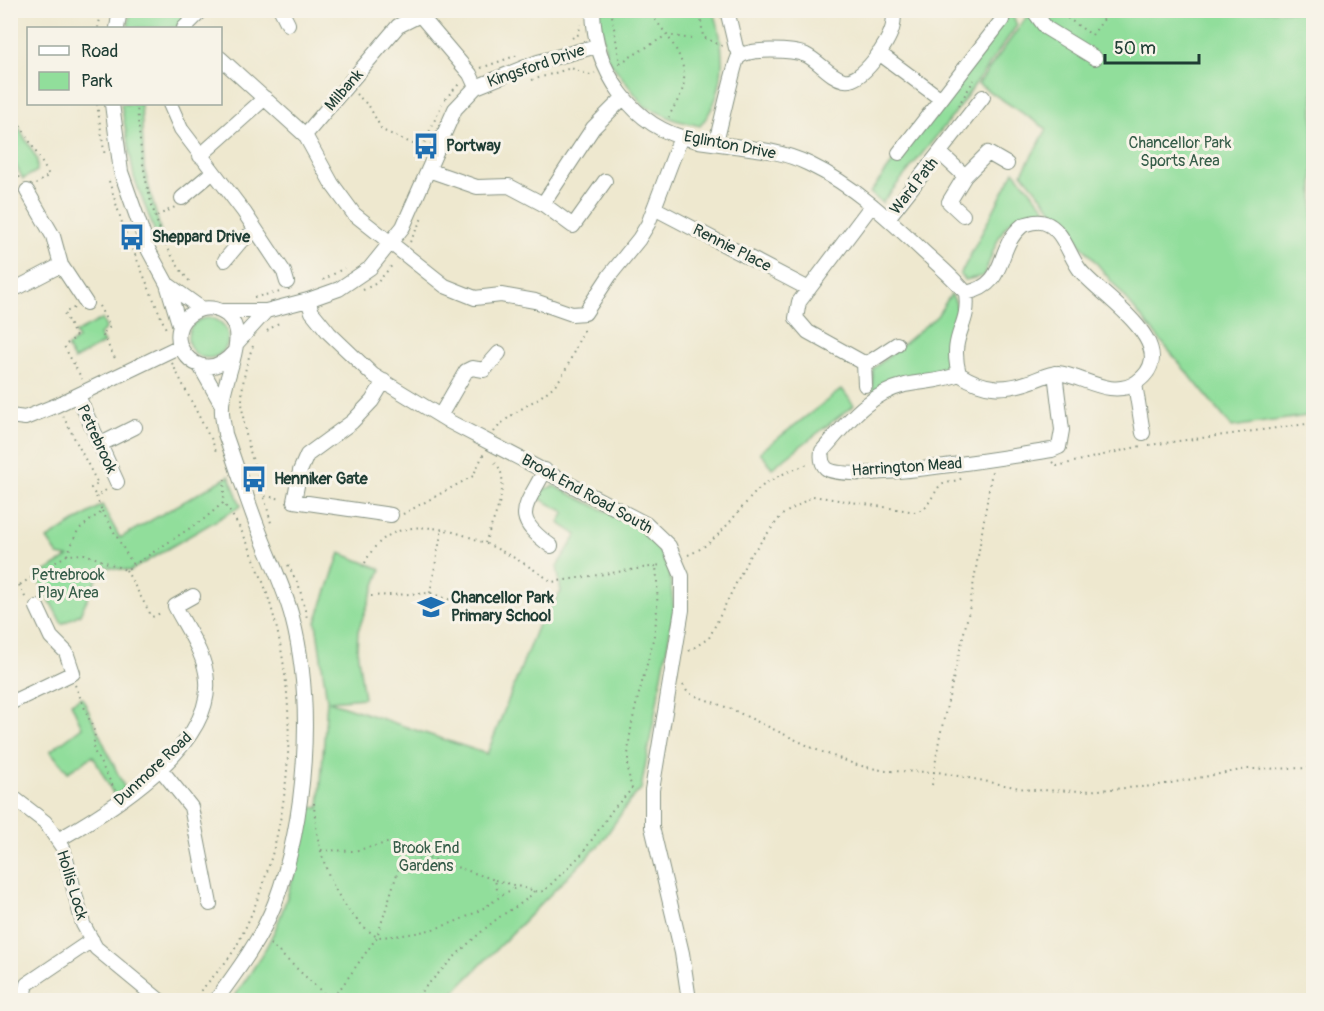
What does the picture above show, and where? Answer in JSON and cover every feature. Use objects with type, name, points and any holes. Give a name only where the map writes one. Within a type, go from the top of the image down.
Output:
[{"type":"street","points":[[117,27],[120,10]]},
{"type":"street","points":[[185,27],[202,10]]},
{"type":"street","points":[[281,10],[288,24]]},
{"type":"street","name":"Eglinton Drive","points":[[593,10],[597,46],[606,70],[623,98],[643,117],[681,137],[778,153],[807,162],[833,176],[888,218],[966,293]]},
{"type":"street","points":[[716,142],[727,109],[739,51],[727,10]]},
{"type":"street","points":[[739,51],[794,51],[807,55],[844,80],[853,80],[863,74],[879,53],[892,29],[894,10]]},
{"type":"street","points":[[1033,10],[1046,28],[1095,58]]},
{"type":"street","name":"Milbank","points":[[305,135],[398,26],[420,13],[470,74],[476,87]]},
{"type":"street","points":[[899,153],[1002,20]]},
{"type":"street","name":"Kingsford Drive","points":[[221,311],[266,311],[308,300],[339,289],[370,268],[403,227],[455,109],[476,87],[538,62],[597,46]]},
{"type":"street","points":[[879,53],[941,99]]},
{"type":"street","points":[[222,60],[305,135],[344,203],[390,244],[445,286],[475,298],[501,296],[535,301],[572,314],[585,313],[610,275],[639,239],[654,208],[681,137]]},
{"type":"street","name":"Ward Path","points":[[888,218],[983,97]]},
{"type":"street","points":[[200,156],[265,98]]},
{"type":"street","points":[[543,204],[593,128],[623,98]]},
{"type":"street","points":[[112,105],[121,172],[149,251],[167,284],[180,327],[180,346],[184,355],[200,366],[222,405]]},
{"type":"street","points":[[170,105],[182,129],[256,230],[287,282]]},
{"type":"street","name":"Ward Path","points":[[940,153],[965,176]]},
{"type":"street","points":[[963,215],[949,202],[965,176],[988,153],[1007,164]]},
{"type":"street","points":[[428,170],[477,187],[509,186],[543,204],[573,226],[605,182]]},
{"type":"street","points":[[182,198],[213,172]]},
{"type":"street","points":[[27,191],[53,236],[61,265],[86,303]]},
{"type":"street","points":[[872,205],[795,309],[795,318],[800,325],[864,363],[897,344]]},
{"type":"street","name":"Rennie Place","points":[[654,208],[809,289]]},
{"type":"street","points":[[1045,223],[1061,238],[1080,271],[1136,323],[1147,338],[1152,360],[1148,371],[1135,384],[1107,387],[1055,373],[1028,382],[989,388],[977,385],[959,374],[954,356],[955,344],[968,312],[966,293],[985,288],[991,283],[1014,232],[1023,225],[1045,223]]},
{"type":"street","points":[[225,260],[240,242],[256,230]]},
{"type":"street","points":[[10,288],[19,287],[61,265]]},
{"type":"street","points":[[167,284],[201,309],[221,311],[235,324],[235,348],[222,405],[225,434],[293,619],[301,665],[304,709],[303,765],[287,866],[274,905],[260,934],[216,1000]]},
{"type":"street","name":"Brook End Road South","points":[[308,300],[312,312],[329,333],[373,375],[440,416],[655,530],[677,560],[682,576],[682,610],[652,790],[652,827],[682,953],[689,1000]]},
{"type":"street","points":[[180,327],[185,319],[201,309]]},
{"type":"street","points":[[200,366],[219,365],[266,311]]},
{"type":"street","points":[[10,416],[25,418],[84,394],[180,346]]},
{"type":"street","points":[[440,416],[466,371],[472,368],[484,370],[499,353]]},
{"type":"street","points":[[864,363],[865,385]]},
{"type":"street","points":[[1052,450],[1059,447],[1062,430],[1055,373]]},
{"type":"street","points":[[821,459],[822,451],[857,412],[881,394],[905,385],[932,383],[959,374]]},
{"type":"street","points":[[384,381],[372,401],[352,422],[307,455],[300,471],[294,501],[391,515]]},
{"type":"street","points":[[1135,384],[1143,433]]},
{"type":"street","name":"Petrebrook","points":[[84,394],[117,482]]},
{"type":"street","points":[[101,444],[135,427]]},
{"type":"street","name":"Harrington Mead","points":[[821,459],[825,467],[831,471],[863,472],[929,468],[1052,450]]},
{"type":"street","points":[[545,470],[525,506],[525,519],[532,532],[551,546]]},
{"type":"street","points":[[175,606],[193,596]]},
{"type":"street","name":"Dunmore Road","points":[[58,840],[121,801],[159,767],[198,725],[207,702],[207,678],[200,654],[175,606]]},
{"type":"street","points":[[10,702],[73,673],[66,652],[51,637],[37,608]]},
{"type":"street","points":[[159,767],[191,807],[210,904]]},
{"type":"street","name":"Hollis Lock","points":[[10,795],[45,822],[63,848],[83,924],[96,948],[159,1000]]},
{"type":"street","points":[[10,990],[24,997],[27,984],[92,940]]},
{"type":"path","points":[[98,27],[102,10]]},
{"type":"path","points":[[610,10],[620,63]]},
{"type":"path","points":[[648,10],[677,53],[684,76],[683,88],[664,130]]},
{"type":"path","points":[[705,10],[701,20],[702,37],[718,47],[739,51]]},
{"type":"path","points":[[1061,10],[1060,13],[1092,35],[1111,10]]},
{"type":"path","points":[[524,82],[571,68],[589,75],[606,70],[667,35],[691,39]]},
{"type":"path","points":[[348,85],[369,106],[382,130],[422,148]]},
{"type":"path","points":[[10,132],[21,126],[49,175],[27,191],[10,161]]},
{"type":"path","points":[[157,216],[177,207],[182,198]]},
{"type":"path","points":[[356,294],[377,283],[404,255],[422,218]]},
{"type":"path","points":[[84,394],[64,346],[76,337],[64,312],[86,303],[98,305],[110,327],[102,334],[124,375]]},
{"type":"path","points":[[263,334],[285,318]]},
{"type":"path","points":[[258,340],[246,365],[242,429],[265,496],[272,525]]},
{"type":"path","points":[[166,353],[180,375],[220,460]]},
{"type":"path","points":[[57,405],[98,484],[91,488],[133,565]]},
{"type":"path","points":[[1052,450],[1052,463],[1057,466],[1094,459],[1114,450],[1231,432],[1314,423]]},
{"type":"path","points":[[210,438],[225,434]]},
{"type":"path","points":[[484,454],[497,463],[503,481],[485,543]]},
{"type":"path","points":[[365,563],[382,539],[410,530],[442,529],[485,543],[529,565],[552,582],[656,566],[694,553],[710,541],[742,511],[759,490],[777,476],[821,459]]},
{"type":"path","points":[[932,785],[969,611],[992,474],[992,459]]},
{"type":"path","points":[[126,570],[204,519],[223,502],[226,480],[223,470]]},
{"type":"path","points":[[984,475],[999,473]]},
{"type":"path","points":[[685,659],[688,651],[709,638],[749,557],[782,515],[813,496],[916,512],[926,507],[940,485],[969,477]]},
{"type":"path","points":[[96,496],[117,482]]},
{"type":"path","points":[[265,496],[294,501]]},
{"type":"path","points":[[193,1000],[237,945],[265,878],[285,793],[290,727],[289,696],[273,610],[246,536],[223,502]]},
{"type":"path","points":[[67,555],[78,530],[102,511]]},
{"type":"path","points":[[430,593],[442,529]]},
{"type":"path","points":[[10,591],[67,555],[85,554],[126,570],[152,617],[175,606]]},
{"type":"path","points":[[284,555],[298,586],[307,621]]},
{"type":"path","points":[[321,850],[344,853],[391,842],[393,850],[402,858],[414,861],[424,856],[518,887],[544,891],[575,861],[595,837],[613,809],[632,789],[627,764],[628,749],[658,611],[656,566]]},
{"type":"path","points":[[371,596],[430,593],[460,603]]},
{"type":"path","points":[[73,673],[77,694],[94,733],[93,750],[121,801]]},
{"type":"path","points":[[670,688],[673,688],[679,677],[688,693],[731,709],[818,750],[857,765],[886,771],[933,772],[1030,790],[1084,791],[1154,786],[1247,769],[1314,768]]},
{"type":"path","points":[[314,798],[324,864],[343,903],[356,921],[377,937],[410,934],[443,926],[481,910],[498,896],[518,887]]},
{"type":"path","points":[[260,934],[329,1000],[377,937],[402,858]]},
{"type":"path","points":[[495,880],[499,890],[498,896]]},
{"type":"path","points":[[413,1000],[451,960],[534,891]]},
{"type":"green space","points":[[130,11],[194,11],[177,27],[128,27]]},
{"type":"green space","points":[[598,11],[714,11],[721,40],[722,71],[715,100],[700,126],[675,120],[644,106],[607,58]]},
{"type":"green space","name":"Chancellor Park Sports Area","points":[[1031,11],[1313,11],[1313,415],[1232,427],[1022,173],[1047,129],[978,84]]},
{"type":"green space","points":[[1011,13],[1017,25],[952,117],[882,203],[870,193],[961,71]]},
{"type":"green space","points":[[121,105],[141,105],[144,168],[161,233],[156,235],[134,177]]},
{"type":"green space","points":[[19,128],[37,159],[37,171],[23,179],[11,156],[11,129]]},
{"type":"green space","points":[[1014,171],[1054,218],[1053,220],[1023,216],[1012,220],[999,238],[983,276],[965,280],[960,275]]},
{"type":"green space","points":[[951,294],[957,311],[946,342],[949,371],[873,395],[873,369],[937,316]]},
{"type":"green space","points":[[208,318],[222,324],[228,338],[222,352],[208,358],[194,352],[188,338],[194,324]]},
{"type":"green space","points":[[102,319],[106,328],[99,335],[104,343],[74,360],[67,347],[78,339],[75,333]]},
{"type":"green space","points":[[842,389],[854,405],[772,468],[760,452]]},
{"type":"green space","name":"Petrebrook Play Area","points":[[229,476],[241,506],[130,571],[103,566],[80,614],[62,624],[37,577],[68,557],[58,555],[47,539],[102,505],[120,538]]},
{"type":"green space","name":"Brook End Gardens","points":[[554,486],[632,524],[656,544],[669,571],[674,610],[641,789],[629,802],[601,843],[446,1000],[232,1000],[275,931],[293,878],[309,807],[319,808],[327,700],[316,622],[340,553],[381,569],[358,631],[357,649],[364,698],[329,701],[487,754],[539,622],[561,592],[557,566],[577,535],[559,523],[565,512],[538,498],[541,490]]},
{"type":"green space","points":[[82,697],[125,789],[115,797],[93,756],[68,772],[50,751],[82,727],[71,703]]},
{"type":"place","name":"Portway","points":[[426,146]]},
{"type":"place","name":"Sheppard Drive","points":[[132,237]]},
{"type":"place","name":"Henniker Gate","points":[[254,479]]},
{"type":"place","name":"Chancellor Park Primary School","points":[[431,607]]}]
